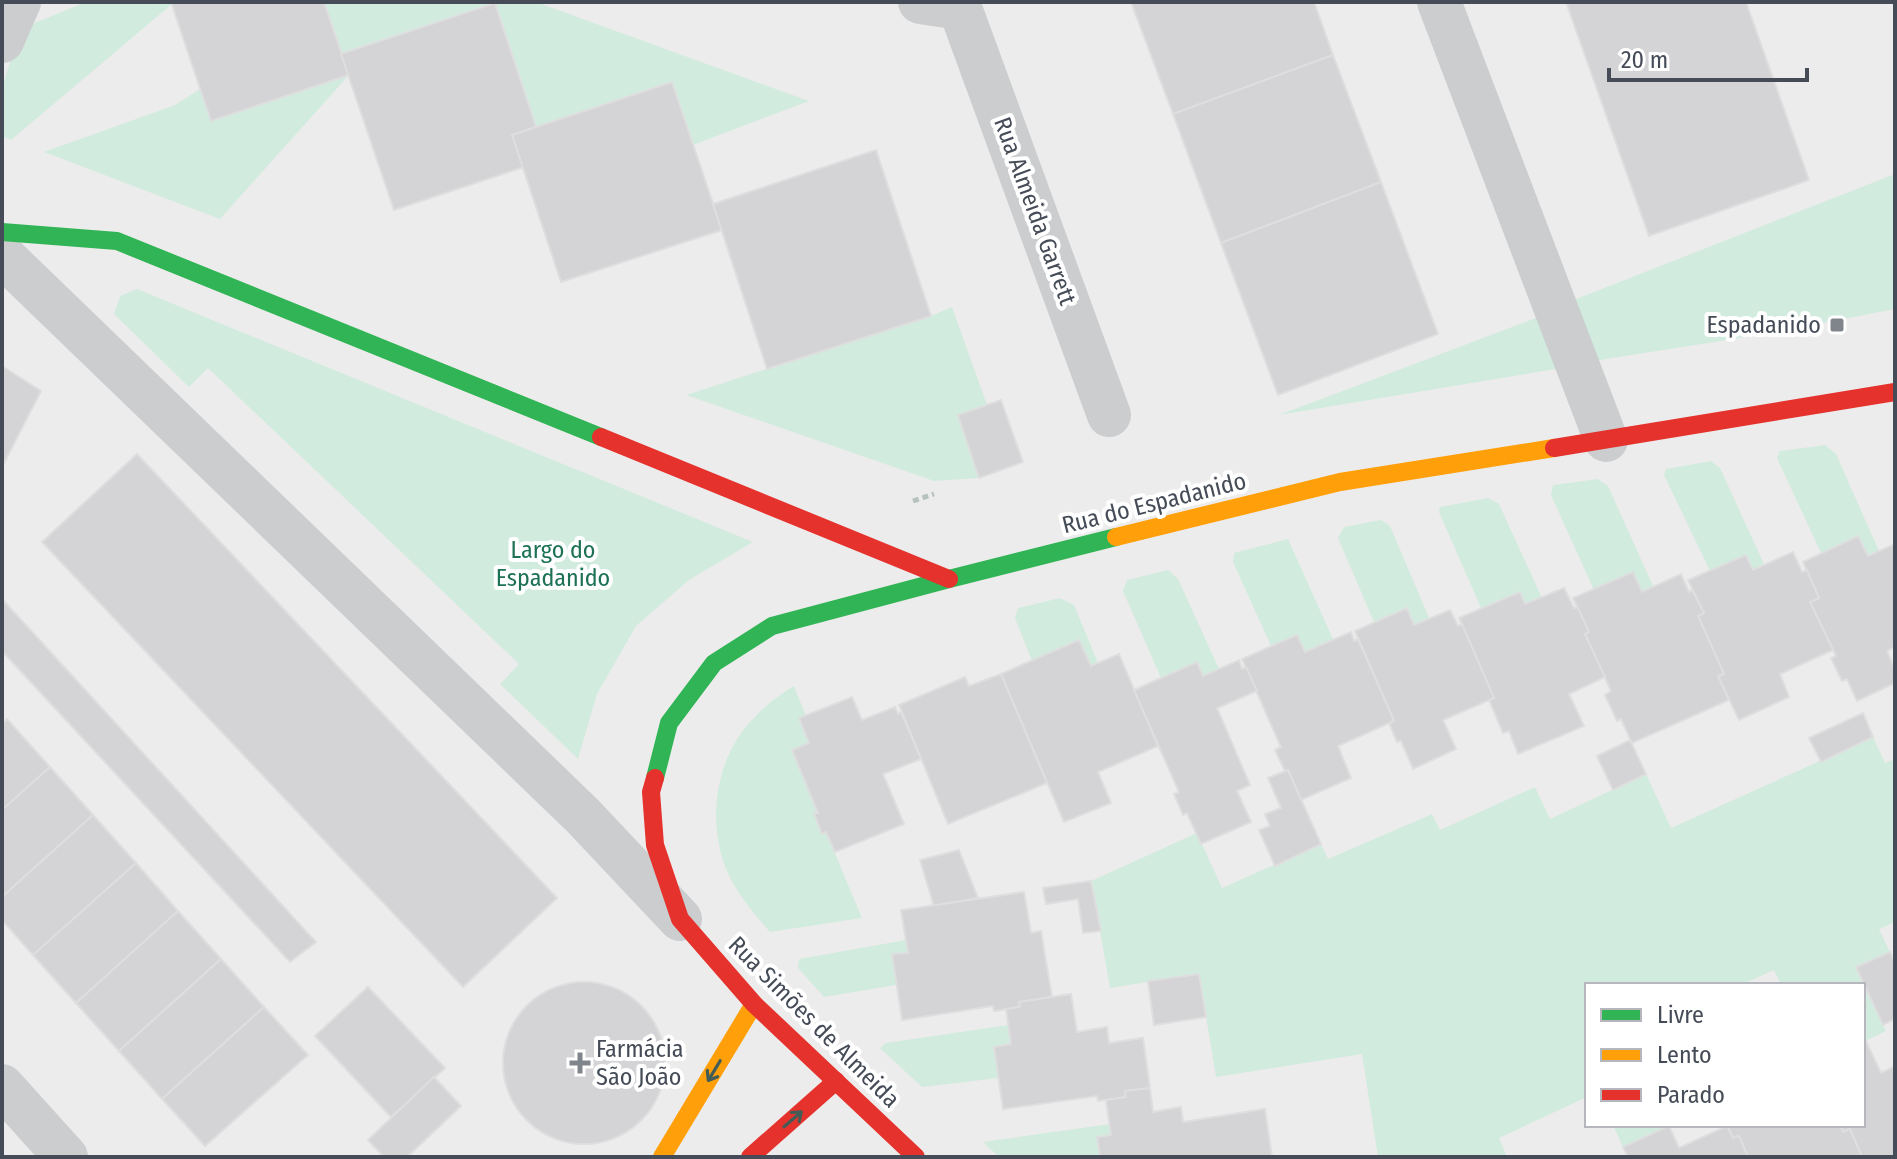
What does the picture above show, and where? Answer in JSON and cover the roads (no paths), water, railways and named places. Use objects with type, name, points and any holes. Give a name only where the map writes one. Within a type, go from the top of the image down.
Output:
[{"type":"street","points":[[2,41],[19,2]]},
{"type":"street","points":[[1439,2],[1606,440]]},
{"type":"street","name":"Rua Almeida Garrett","points":[[945,4],[1109,415]]},
{"type":"street","points":[[2,232],[117,241],[949,579]]},
{"type":"street","points":[[2,255],[583,816],[680,919]]},
{"type":"street","name":"Rua do Espadanido","points":[[680,919],[655,845],[651,792],[669,723],[714,663],[772,626],[1340,482],[1895,392]]},
{"type":"street","name":"Rua Simões de Almeida","points":[[680,919],[754,1004],[916,1157]]},
{"type":"street","points":[[662,1157],[754,1004]]},
{"type":"street","points":[[750,1157],[836,1081]]},
{"type":"street","points":[[2,1086],[66,1157]]},
{"type":"place","name":"Espadanido","points":[[1837,325]]},
{"type":"place","name":"Farmácia São João","points":[[580,1063]]},
{"type":"park label","name":"Largo do Espadanido","points":[[553,564]]}]
